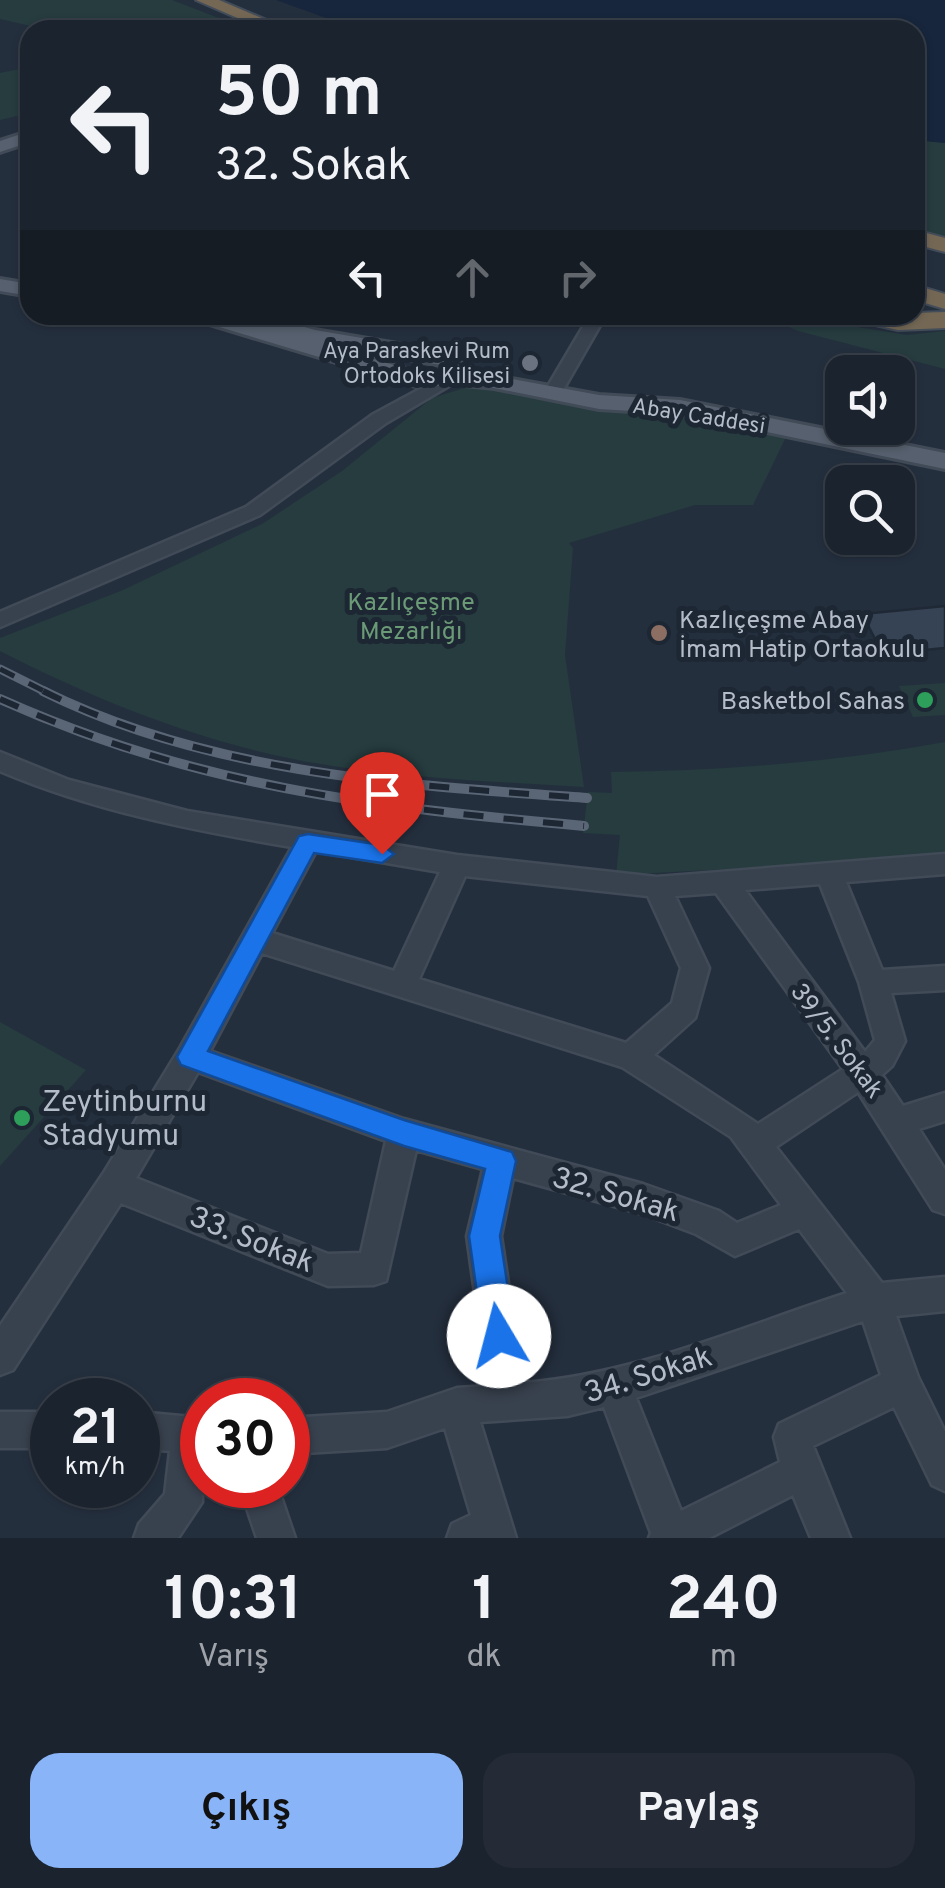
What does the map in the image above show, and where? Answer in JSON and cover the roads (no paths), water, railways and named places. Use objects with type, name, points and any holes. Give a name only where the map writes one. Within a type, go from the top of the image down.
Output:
[{"type":"highway","points":[[204,0],[240,7],[272,20]]},
{"type":"main road","points":[[9,122],[20,120]]},
{"type":"main road","points":[[237,325],[413,378],[451,373]]},
{"type":"main road","points":[[275,325],[313,336],[426,356],[451,373]]},
{"type":"main road","points":[[413,378],[408,364],[426,356]]},
{"type":"main road","name":"Abay Caddesi","points":[[451,373],[696,401],[945,450]]},
{"type":"main road","name":"Abay Caddesi","points":[[451,373],[599,402],[680,407],[945,461]]},
{"type":"street","points":[[556,386],[592,325]]},
{"type":"street","points":[[0,620],[253,512],[379,419],[451,373]]},
{"type":"street","points":[[379,419],[413,378]]},
{"type":"street","points":[[0,761],[62,787],[187,820],[457,865],[657,888],[945,864]]},
{"type":"street","points":[[0,1357],[114,1185],[308,843]]},
{"type":"street","points":[[402,984],[457,865]]},
{"type":"street","points":[[756,1143],[865,1071],[881,1057],[890,1041],[873,982],[830,876]]},
{"type":"street","name":"39/5. Sokak","points":[[725,884],[801,992],[865,1071],[945,1199]]},
{"type":"street","points":[[632,1057],[685,1009],[695,968],[657,888]]},
{"type":"street","points":[[254,938],[632,1057],[742,1127],[874,1301],[902,1384],[945,1472]]},
{"type":"street","points":[[873,982],[945,978]]},
{"type":"street","name":"32. Sokak","points":[[190,1057],[404,1133],[643,1200],[707,1222],[735,1240],[806,1210]]},
{"type":"street","points":[[899,1121],[945,1106]]},
{"type":"street","name":"33. Sokak","points":[[114,1185],[328,1270],[374,1269],[404,1133]]},
{"type":"street","points":[[502,1161],[484,1236],[508,1402]]},
{"type":"street","name":"34. Sokak","points":[[310,1435],[387,1430],[457,1406],[568,1398],[614,1388],[874,1301],[945,1294]]},
{"type":"street","points":[[831,1538],[801,1471],[792,1437],[902,1384]]},
{"type":"street","points":[[614,1388],[669,1537],[801,1471]]},
{"type":"street","points":[[457,1406],[485,1534]]},
{"type":"street","points":[[0,1430],[30,1430]]},
{"type":"street","points":[[152,1538],[180,1506]]},
{"type":"street","points":[[266,1508],[276,1538]]},
{"type":"water","points":[[276,0],[945,0],[945,143],[925,141],[925,20],[331,20]]},
{"type":"railway","points":[[0,669],[48,693]]},
{"type":"railway","points":[[43,691],[107,719],[240,758],[378,780],[587,798]]},
{"type":"railway","points":[[0,699],[73,729],[215,773],[358,801],[584,826]]},
{"type":"place","name":"Aya Paraskevi Rum Ortodoks Kilisesi","points":[[530,363]]},
{"type":"place","name":"Kazlıçeşme Abay İmam Hatip Ortaokulu","points":[[659,633]]},
{"type":"place","name":"Basketbol Sahas","points":[[925,700]]},
{"type":"place","name":"Zeytinburnu Stadyumu","points":[[22,1118]]},
{"type":"park label","name":"Kazlıçeşme Mezarlığı","points":[[411,616]]}]
